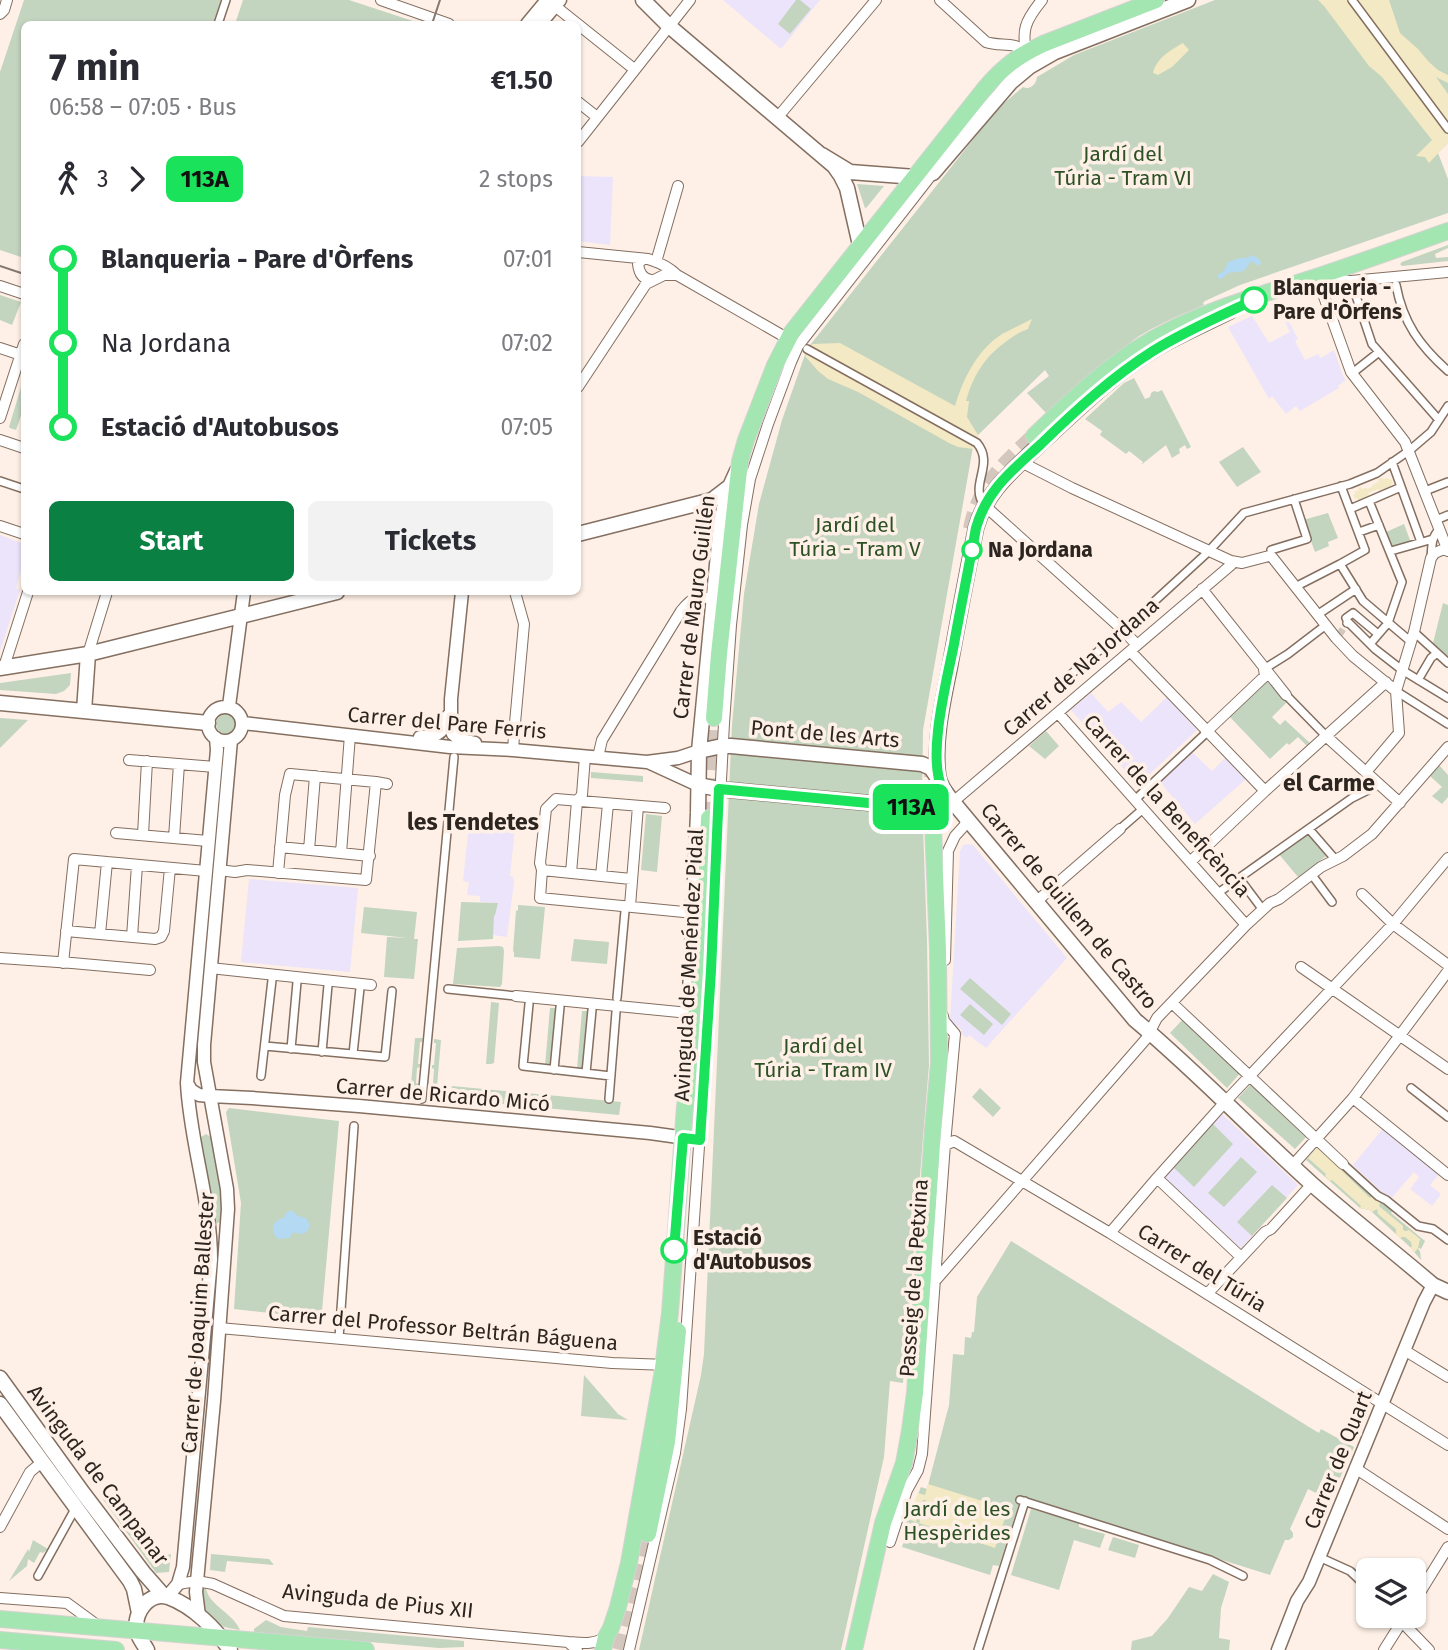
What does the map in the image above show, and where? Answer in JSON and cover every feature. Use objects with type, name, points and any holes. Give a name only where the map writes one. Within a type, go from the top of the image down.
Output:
[{"type":"main road","points":[[643,0],[669,26],[838,171],[844,181],[860,245]]},
{"type":"main road","points":[[744,474],[741,453],[775,365],[799,343],[799,323],[998,73],[1026,52],[1156,0]]},
{"type":"main road","points":[[822,155],[850,172],[915,177],[933,173],[1011,82],[1029,67],[1055,52],[1188,0]]},
{"type":"main road","points":[[1034,436],[1083,389],[1168,331],[1203,315],[1448,231]]},
{"type":"main road","points":[[698,785],[724,790],[922,808],[933,804],[941,785],[938,763],[939,728],[976,528],[984,505],[1000,482],[1020,462],[1076,411],[1140,359],[1185,333],[1275,290]]},
{"type":"main road","name":"Carrer de Mauro Guillén","points":[[699,751],[721,523],[729,487],[744,474]]},
{"type":"main road","name":"Carrer de Mauro Guillén","points":[[713,718],[719,654],[744,474]]},
{"type":"main road","points":[[581,533],[712,499],[729,487]]},
{"type":"main road","points":[[2,667],[88,654],[324,595]]},
{"type":"main road","points":[[84,711],[88,654]]},
{"type":"main road","points":[[0,703],[208,723]]},
{"type":"main road","name":"Pont de les Arts","points":[[699,751],[727,746],[922,764],[931,768],[941,785]]},
{"type":"main road","name":"Avinguda de Menéndez Pidal","points":[[648,1534],[667,1442],[670,1313],[692,1139],[703,990],[699,912],[699,751]]},
{"type":"main road","name":"Carrer de Guillem de Castro","points":[[941,785],[1135,1020],[1312,1184],[1433,1285],[1448,1292]]},
{"type":"main road","name":"Avinguda de Menéndez Pidal","points":[[692,1139],[685,1106],[689,1013],[709,818]]},
{"type":"main road","name":"Passeig de la Petxina","points":[[854,1650],[883,1523],[908,1445],[929,1285],[938,1148],[939,1063],[933,825]]},
{"type":"main road","name":"Avinguda de Menéndez Pidal","points":[[685,1106],[693,1054],[699,912]]},
{"type":"main road","name":"Avinguda de Menéndez Pidal","points":[[605,1643],[618,1607],[629,1563],[654,1427],[669,1366]]},
{"type":"main road","name":"Avinguda de Campanar","points":[[0,1378],[149,1580],[166,1596]]},
{"type":"main road","name":"Passeig de la Petxina","points":[[864,1650],[914,1452],[915,1393]]},
{"type":"main road","points":[[3,1408],[16,1401]]},
{"type":"main road","name":"Avinguda de Campanar","points":[[3,1408],[130,1581],[139,1613]]},
{"type":"main road","points":[[73,1479],[66,1486],[65,1494],[79,1496],[83,1493]]},
{"type":"main road","points":[[147,1650],[137,1630],[139,1613],[153,1598],[166,1596],[199,1616],[226,1644]]},
{"type":"main road","points":[[0,1619],[137,1630],[226,1644],[366,1650]]},
{"type":"main road","points":[[0,1640],[116,1650]]},
{"type":"street","points":[[219,21],[226,0]]},
{"type":"street","points":[[381,0],[440,21]]},
{"type":"street","points":[[581,138],[690,0]]},
{"type":"street","points":[[777,118],[876,0]]},
{"type":"street","points":[[940,0],[986,42],[1017,45],[1026,52]]},
{"type":"street","points":[[961,140],[968,127],[1005,81],[1027,58],[1024,35],[1026,22],[1042,0]]},
{"type":"street","points":[[1352,0],[1448,129]]},
{"type":"street","points":[[531,21],[554,2]]},
{"type":"street","points":[[542,21],[554,2]]},
{"type":"street","points":[[554,2],[577,21]]},
{"type":"street","points":[[0,22],[4,8]]},
{"type":"street","points":[[581,25],[634,69]]},
{"type":"street","points":[[581,104],[597,117]]},
{"type":"street","points":[[799,343],[933,173]]},
{"type":"street","points":[[581,382],[641,289],[662,270],[659,263],[678,187]]},
{"type":"street","points":[[581,252],[659,263],[977,443],[984,454],[979,495],[984,505],[1123,630],[1133,648],[1205,733],[1265,791]]},
{"type":"street","points":[[643,259],[638,264],[638,269],[644,278],[677,275]]},
{"type":"street","points":[[1318,276],[1351,281],[1448,272]]},
{"type":"street","points":[[1318,276],[1351,372],[1410,450],[1448,551]]},
{"type":"street","points":[[1351,281],[1371,344],[1439,420]]},
{"type":"street","points":[[1396,285],[1399,301],[1411,331],[1431,356],[1448,371]]},
{"type":"street","points":[[0,286],[21,293]]},
{"type":"street","points":[[0,348],[21,355],[0,418]]},
{"type":"street","points":[[1355,371],[1379,352]]},
{"type":"street","points":[[1069,676],[1210,551],[1244,513],[1364,479],[1410,450],[1431,432],[1447,412]]},
{"type":"street","points":[[0,440],[21,447]]},
{"type":"street","points":[[1020,462],[1231,561],[1242,563],[1273,555],[1307,539],[1294,499]]},
{"type":"street","points":[[1392,462],[1421,542]]},
{"type":"street","name":"Carrer de Mauro Guillén","points":[[724,790],[731,625],[742,525],[744,474]]},
{"type":"street","points":[[0,481],[21,488]]},
{"type":"street","points":[[1425,491],[1448,482]]},
{"type":"street","points":[[1297,586],[1364,551],[1340,486]]},
{"type":"street","points":[[1351,511],[1402,489]]},
{"type":"street","points":[[1369,501],[1402,582],[1388,623],[1370,644]]},
{"type":"street","points":[[1366,772],[1398,734],[1396,691],[1431,558],[1434,534],[1448,514]]},
{"type":"street","points":[[1359,533],[1379,525]]},
{"type":"street","points":[[0,526],[21,533]]},
{"type":"street","points":[[1391,551],[1433,539]]},
{"type":"street","points":[[1431,558],[1439,550],[1448,551]]},
{"type":"street","points":[[1273,555],[1317,615],[1353,656],[1396,691],[1448,724]]},
{"type":"street","name":"Carrer de Na Jordana","points":[[953,802],[1231,565],[1231,561]]},
{"type":"street","points":[[1340,564],[1363,601],[1388,623],[1412,636],[1448,663]]},
{"type":"street","points":[[1202,589],[1286,695],[1327,737],[1400,803]]},
{"type":"street","points":[[1317,615],[1356,589]]},
{"type":"street","points":[[2,667],[27,595]]},
{"type":"street","points":[[88,654],[106,595]]},
{"type":"street","points":[[229,706],[244,595]]},
{"type":"street","points":[[462,595],[452,699],[453,734],[463,741],[509,750],[514,736]]},
{"type":"street","points":[[515,723],[524,624],[516,595]]},
{"type":"street","points":[[571,873],[578,801],[592,757],[681,611],[693,598],[700,596],[713,601]]},
{"type":"street","points":[[1378,634],[1353,613],[1346,618],[1347,623],[1402,670],[1446,694]]},
{"type":"street","points":[[1264,669],[1322,628]]},
{"type":"street","points":[[1419,680],[1431,658],[1437,653]]},
{"type":"street","points":[[1138,797],[1265,676],[1264,669]]},
{"type":"street","points":[[1190,862],[1385,682]]},
{"type":"street","points":[[411,742],[417,737],[432,737],[442,732],[447,724],[452,699]]},
{"type":"street","points":[[229,706],[240,714],[243,723],[239,734],[231,740],[223,741],[210,732],[208,723],[212,712],[217,708],[229,706]]},
{"type":"street","name":"Carrer de la Beneficència","points":[[1058,713],[1246,925]]},
{"type":"street","name":"Carrer del Pare Ferris","points":[[243,723],[450,747],[648,762],[678,758],[699,751]]},
{"type":"street","points":[[341,853],[350,735]]},
{"type":"street","name":"Carrer de Joaquim Ballester","points":[[199,1616],[196,1592],[228,1209],[204,1052],[210,968],[212,871],[208,841],[216,738]]},
{"type":"street","name":"Carrer de Joaquim Ballester","points":[[166,1596],[177,1584],[183,1567],[211,1260],[211,1232],[188,1108],[187,1083],[212,871],[231,740]]},
{"type":"street","points":[[929,1285],[1146,1039],[1157,1018],[1246,925],[1263,910],[1372,834],[1448,747]]},
{"type":"street","points":[[422,1099],[454,757]]},
{"type":"street","points":[[129,760],[215,767]]},
{"type":"street","points":[[143,835],[147,761]]},
{"type":"street","name":"Carrer del Pare Ferris","points":[[648,762],[698,785]]},
{"type":"street","points":[[174,838],[179,764]]},
{"type":"street","points":[[278,873],[285,795],[290,774],[387,784]]},
{"type":"street","points":[[309,850],[315,776]]},
{"type":"street","points":[[63,963],[74,859],[366,880],[376,782]]},
{"type":"street","points":[[1218,893],[1352,798],[1380,784]]},
{"type":"street","name":"Avinguda de Menéndez Pidal","points":[[629,1650],[678,1437],[684,1382],[692,1139],[712,958],[724,790]]},
{"type":"street","points":[[665,808],[555,799],[546,809],[540,863],[540,898],[627,909],[699,912]]},
{"type":"street","points":[[601,876],[608,804]]},
{"type":"street","points":[[617,998],[638,806]]},
{"type":"street","points":[[1037,901],[1143,809]]},
{"type":"street","name":"Passeig de la Petxina","points":[[939,1063],[947,930],[948,851],[955,836],[967,821],[965,816]]},
{"type":"street","points":[[1308,829],[1335,859]]},
{"type":"street","points":[[116,833],[208,841]]},
{"type":"street","points":[[280,847],[370,856]]},
{"type":"street","points":[[1110,1233],[1225,1102],[1393,924],[1448,858]]},
{"type":"street","points":[[100,934],[107,862]]},
{"type":"street","points":[[132,937],[137,864]]},
{"type":"street","points":[[66,931],[155,939],[161,937],[164,932],[170,868]]},
{"type":"street","points":[[542,870],[631,878]]},
{"type":"street","points":[[1312,875],[1332,902]]},
{"type":"street","points":[[1239,878],[1263,910]]},
{"type":"street","points":[[1362,894],[1393,924],[1448,965]]},
{"type":"street","points":[[0,958],[150,970]]},
{"type":"street","points":[[1301,967],[1448,1069]]},
{"type":"street","points":[[210,968],[371,985]]},
{"type":"street","points":[[1292,1166],[1353,1098],[1448,971]]},
{"type":"street","points":[[261,1076],[272,980]]},
{"type":"street","points":[[291,1049],[297,982]]},
{"type":"street","points":[[322,1052],[328,985]]},
{"type":"street","points":[[353,1054],[360,988]]},
{"type":"street","points":[[448,989],[689,1013]]},
{"type":"street","points":[[265,1046],[385,1057],[391,991]]},
{"type":"street","name":"Carrer de Guillem de Castro","points":[[1172,1003],[1378,1196],[1418,1226],[1433,1229],[1448,1240]]},
{"type":"street","points":[[529,1004],[523,1066],[611,1076]]},
{"type":"street","points":[[554,1070],[560,1007]]},
{"type":"street","points":[[586,1073],[592,1010]]},
{"type":"street","points":[[608,1099],[616,1012]]},
{"type":"street","name":"Passeig de la Petxina","points":[[938,1148],[955,1034],[943,1016]]},
{"type":"street","name":"Carrer de Ricardo Micó","points":[[187,1083],[191,1090],[210,1097],[359,1106],[692,1139]]},
{"type":"street","points":[[1411,1088],[1448,1117]]},
{"type":"street","points":[[1353,1098],[1448,1175]]},
{"type":"street","points":[[339,1338],[354,1126]]},
{"type":"street","points":[[194,1144],[198,1134],[203,1131],[211,1132],[218,1139]]},
{"type":"street","name":"Carrer del Túria","points":[[938,1148],[954,1141],[1110,1233],[1448,1445]]},
{"type":"street","points":[[1157,1178],[1241,1257]]},
{"type":"street","points":[[1207,1294],[1312,1184]]},
{"type":"street","name":"Passeig de la Petxina","points":[[890,1542],[922,1454],[929,1285]]},
{"type":"street","name":"Carrer de Quart","points":[[1278,1650],[1297,1601],[1310,1582],[1423,1302],[1433,1285]]},
{"type":"street","points":[[205,1326],[219,1328]]},
{"type":"street","name":"Carrer del Professor Beltrán Báguena","points":[[219,1328],[669,1366]]},
{"type":"street","points":[[1404,1350],[1448,1377]]},
{"type":"street","name":"Avinguda de Menéndez Pidal","points":[[669,1366],[680,1377],[678,1437]]},
{"type":"street","points":[[0,1527],[30,1472],[42,1462]]},
{"type":"street","points":[[1355,1468],[1448,1529]]},
{"type":"street","points":[[978,1650],[1022,1501],[1210,1560],[1243,1576]]},
{"type":"street","points":[[38,1576],[75,1509]]},
{"type":"street","points":[[1426,1583],[1448,1547]]},
{"type":"street","points":[[1319,1557],[1356,1576]]},
{"type":"street","name":"Avinguda de Pius XII","points":[[177,1584],[197,1581],[213,1584],[284,1616],[568,1642],[605,1643]]},
{"type":"street","points":[[0,1598],[67,1603],[100,1627]]},
{"type":"street","points":[[1384,1650],[1395,1628]]},
{"type":"street","points":[[1410,1628],[1429,1650]]},
{"type":"street","points":[[568,1642],[577,1650]]},
{"type":"shaded area","points":[[723,0],[820,0],[781,49]]},
{"type":"shaded area","points":[[581,176],[613,177],[610,245],[581,241]]},
{"type":"shaded area","points":[[1281,306],[1298,339],[1295,341],[1305,360],[1318,354],[1321,358],[1334,350],[1346,380],[1339,388],[1300,411],[1296,406],[1286,414],[1272,396],[1269,399],[1228,327],[1252,316],[1269,343],[1290,332],[1278,307]]},
{"type":"shaded area","points":[[0,535],[21,543],[21,570],[16,588],[20,590],[0,651]]},
{"type":"shaded area","points":[[1091,693],[1108,712],[1121,702],[1141,722],[1167,697],[1197,730],[1138,785],[1071,710]]},
{"type":"shaded area","points":[[1192,752],[1212,771],[1225,758],[1246,779],[1195,824],[1160,782]]},
{"type":"shaded area","points":[[469,824],[515,828],[510,876],[514,882],[507,937],[493,935],[498,903],[480,902],[480,896],[467,895],[469,882],[463,881]]},
{"type":"shaded area","points":[[963,845],[973,845],[1067,958],[986,1048],[969,1035],[967,1038],[960,1033],[962,1030],[950,1020],[960,851]]},
{"type":"shaded area","points":[[249,879],[358,888],[350,972],[241,962]]},
{"type":"shaded area","points":[[1221,1113],[1298,1185],[1241,1248],[1163,1177]]},
{"type":"shaded area","points":[[1384,1127],[1440,1173],[1430,1185],[1441,1194],[1432,1206],[1410,1189],[1419,1177],[1414,1172],[1390,1200],[1353,1165]]},
{"type":"green space","points":[[24,0],[221,0],[214,21],[21,21],[21,257],[0,250],[0,72]]},
{"type":"green space","points":[[243,0],[349,0],[413,21],[236,21]]},
{"type":"green space","points":[[796,0],[811,9],[790,34],[778,24]]},
{"type":"green space","points":[[1215,0],[1448,0],[1448,143],[1438,153],[1448,179],[1448,213],[1240,285],[1205,301],[1204,305],[1157,326],[1134,340],[1047,414],[1027,393],[1049,376],[1045,370],[978,435],[973,447],[923,730],[922,799],[929,1065],[903,1383],[890,1381],[884,1457],[841,1650],[639,1650],[704,1354],[732,725],[744,594],[759,504],[782,420],[807,349],[998,108],[1023,87],[1032,86],[1037,77],[1074,55]]},
{"type":"green space","points":[[857,184],[884,186],[865,208]]},
{"type":"green space","points":[[1448,245],[1448,248],[1435,254],[1436,258],[1448,257],[1448,261],[1402,266],[1400,264],[1402,262]]},
{"type":"green space","points":[[0,295],[21,302],[12,325],[0,320]]},
{"type":"green space","points":[[1134,378],[1145,399],[1154,391],[1162,390],[1191,447],[1187,449],[1185,445],[1179,449],[1180,453],[1172,458],[1166,445],[1141,465],[1143,462],[1129,451],[1126,454],[1100,435],[1102,431],[1085,419],[1124,383]]},
{"type":"green space","points":[[21,387],[21,416],[16,430],[9,427]]},
{"type":"green space","points":[[1243,447],[1261,472],[1237,487],[1219,462]]},
{"type":"green space","points":[[1328,513],[1338,538],[1328,542],[1329,546],[1315,552],[1303,520]]},
{"type":"green space","points":[[1404,524],[1411,543],[1393,549],[1384,533]]},
{"type":"green space","points":[[1443,603],[1448,605],[1448,662],[1432,647]]},
{"type":"green space","points":[[71,673],[70,685],[56,694],[0,690],[0,683]]},
{"type":"green space","points":[[1266,680],[1287,702],[1272,717],[1280,725],[1285,720],[1311,744],[1308,747],[1298,737],[1270,759],[1229,716]]},
{"type":"green space","points":[[226,714],[233,717],[236,724],[233,731],[226,734],[219,731],[216,724],[219,717]]},
{"type":"green space","points":[[0,718],[28,720],[0,748]]},
{"type":"green space","points":[[1046,731],[1059,746],[1045,759],[1029,746]]},
{"type":"green space","points":[[1439,765],[1448,775],[1448,797],[1442,804],[1432,796],[1442,787],[1430,776]]},
{"type":"green space","points":[[591,772],[643,776],[643,782],[591,778]]},
{"type":"green space","points":[[646,814],[662,816],[657,872],[641,870]]},
{"type":"green space","points":[[1308,832],[1329,854],[1298,877],[1278,853]]},
{"type":"green space","points":[[461,902],[498,903],[494,916],[493,939],[458,941]]},
{"type":"green space","points":[[518,905],[545,907],[540,959],[514,957]]},
{"type":"green space","points":[[364,907],[417,912],[414,939],[418,939],[414,979],[384,977],[387,937],[408,938],[361,933]]},
{"type":"green space","points":[[574,939],[609,942],[607,964],[571,961]]},
{"type":"green space","points":[[503,947],[504,951],[500,987],[453,984],[457,948]]},
{"type":"green space","points":[[970,978],[1011,1014],[1002,1025],[960,989]]},
{"type":"green space","points":[[491,1002],[499,1003],[494,1063],[486,1064]]},
{"type":"green space","points":[[970,1004],[993,1024],[984,1035],[960,1015]]},
{"type":"green space","points":[[550,1008],[558,1008],[553,1066],[545,1066]]},
{"type":"green space","points":[[582,1011],[590,1011],[584,1069],[577,1069]]},
{"type":"green space","points":[[1184,1018],[1242,1071],[1227,1088],[1170,1033]]},
{"type":"green space","points":[[415,1038],[423,1038],[420,1042],[420,1067],[417,1068],[416,1083],[419,1088],[416,1088],[415,1096],[410,1096]]},
{"type":"green space","points":[[434,1039],[441,1040],[436,1098],[432,1098],[432,1090],[429,1089],[430,1084],[433,1084]]},
{"type":"green space","points":[[1253,1082],[1308,1135],[1295,1149],[1238,1098]]},
{"type":"green space","points":[[452,1086],[621,1102],[619,1115],[450,1099]]},
{"type":"green space","points":[[980,1088],[1001,1108],[993,1117],[972,1097]]},
{"type":"green space","points":[[229,1108],[339,1121],[322,1311],[316,1318],[234,1309],[241,1203],[226,1112]]},
{"type":"green space","points":[[1212,1123],[1233,1144],[1194,1187],[1173,1167]]},
{"type":"green space","points":[[206,1134],[211,1137],[222,1199],[222,1221],[215,1224],[200,1143],[201,1137]]},
{"type":"green space","points":[[1319,1146],[1376,1200],[1393,1210],[1391,1213],[1425,1241],[1421,1249],[1418,1249],[1421,1260],[1372,1212],[1360,1208],[1306,1160]]},
{"type":"green space","points":[[1241,1157],[1257,1172],[1224,1207],[1208,1193]]},
{"type":"green space","points":[[1272,1185],[1287,1198],[1252,1236],[1237,1222]]},
{"type":"green space","name":"Jardí de les Hespèrides","points":[[1011,1241],[1309,1427],[1319,1433],[1321,1429],[1354,1447],[1339,1480],[1325,1473],[1316,1493],[1308,1489],[1290,1529],[1293,1537],[1285,1540],[1270,1575],[1021,1497],[999,1566],[993,1565],[990,1575],[902,1547],[908,1531],[903,1529],[921,1487],[927,1489],[949,1405],[953,1354],[964,1355],[965,1337],[971,1338],[974,1332],[977,1297]]},
{"type":"green space","points":[[584,1375],[618,1414],[628,1420],[581,1416]]},
{"type":"green space","points":[[102,1498],[107,1499],[150,1559],[171,1554],[169,1572],[156,1573]]},
{"type":"green space","points":[[1031,1509],[1105,1534],[1100,1548],[1074,1540],[1059,1590],[1011,1575]]},
{"type":"green space","points":[[1113,1537],[1139,1545],[1135,1558],[1108,1550]]},
{"type":"green space","points":[[33,1540],[48,1549],[40,1552],[34,1563],[28,1559],[27,1566],[9,1581],[28,1549],[29,1552]]},
{"type":"green space","points":[[211,1554],[269,1559],[274,1565],[227,1561],[225,1572],[210,1570]]},
{"type":"green space","points":[[1213,1574],[1229,1582],[1221,1608],[1219,1638],[1230,1640],[1229,1650],[1131,1650],[1132,1641],[1152,1636],[1189,1587],[1202,1591]]},
{"type":"green space","points":[[203,1589],[206,1589],[212,1600],[240,1630],[223,1626],[211,1619],[204,1607]]},
{"type":"green space","points":[[266,1620],[281,1627],[307,1631],[308,1627],[464,1641],[464,1647],[439,1648],[254,1632],[254,1629]]},
{"type":"sand","points":[[1318,0],[1389,0],[1400,33],[1438,70],[1448,75],[1448,83],[1436,77],[1448,94],[1448,143],[1429,163],[1425,157],[1416,156],[1432,140],[1382,77],[1369,66]]},
{"type":"sand","points":[[1183,43],[1189,50],[1172,67],[1158,75],[1153,73],[1160,59]]},
{"type":"sand","points":[[1032,319],[1028,329],[1012,337],[990,356],[972,384],[966,401],[969,401],[967,417],[978,435],[973,449],[949,443],[858,392],[828,379],[805,356],[812,344],[840,343],[955,406],[967,376],[985,348],[1002,334]]},
{"type":"sand","points":[[1382,478],[1391,479],[1393,483],[1388,490],[1383,492],[1378,489],[1368,493],[1367,499],[1355,499],[1353,495],[1358,488],[1372,487]]},
{"type":"sand","points":[[1317,1148],[1342,1168],[1370,1198],[1372,1196],[1383,1203],[1379,1206],[1403,1226],[1403,1230],[1409,1230],[1420,1239],[1414,1253],[1410,1247],[1411,1242],[1405,1237],[1401,1239],[1396,1234],[1396,1229],[1378,1214],[1377,1209],[1372,1212],[1360,1208],[1361,1206],[1330,1181],[1308,1158]]},
{"type":"sand","points":[[928,1484],[1008,1509],[995,1548],[919,1523],[926,1500],[923,1500],[916,1522],[907,1519],[918,1493],[925,1495]]},
{"type":"water","points":[[1251,255],[1258,258],[1260,265],[1251,261],[1244,271],[1228,273],[1219,279],[1217,275],[1224,271],[1228,262]]},
{"type":"water","points":[[289,1211],[306,1218],[309,1228],[305,1233],[294,1232],[289,1238],[278,1239],[273,1233],[273,1226]]},
{"type":"tunnel","points":[[971,529],[986,488],[1034,436]]},
{"type":"tunnel","points":[[1339,635],[1347,623]]},
{"type":"tunnel","points":[[709,818],[714,718]]},
{"type":"tunnel","points":[[932,761],[933,825]]},
{"type":"tunnel","points":[[620,1650],[648,1534]]},
{"type":"tram line","points":[[433,21],[440,0]]},
{"type":"tram line","points":[[0,266],[21,273]]},
{"type":"bus line","name":"113A","points":[[674,1250],[683,1138],[700,1140],[719,789],[922,808],[933,804],[942,788],[938,772],[938,750],[946,686],[976,528],[989,497],[1020,462],[1125,370],[1185,333],[1254,300]]},
{"type":"place","name":"Blanqueria - Pare d'Òrfens","points":[[1254,300]]},
{"type":"place","name":"Na Jordana","points":[[972,550]]},
{"type":"place","name":"Estació d'Autobusos","points":[[674,1250]]},
{"type":"district","name":"el Carme","points":[[1329,783]]},
{"type":"district","name":"les Tendetes","points":[[473,822]]},
{"type":"park label","name":"Jardí del Túria - Tram VI","points":[[1123,166]]},
{"type":"park label","name":"Jardí del Túria - Tram V","points":[[855,537]]},
{"type":"park label","name":"Jardí del Túria - Tram IV","points":[[823,1058]]}]
